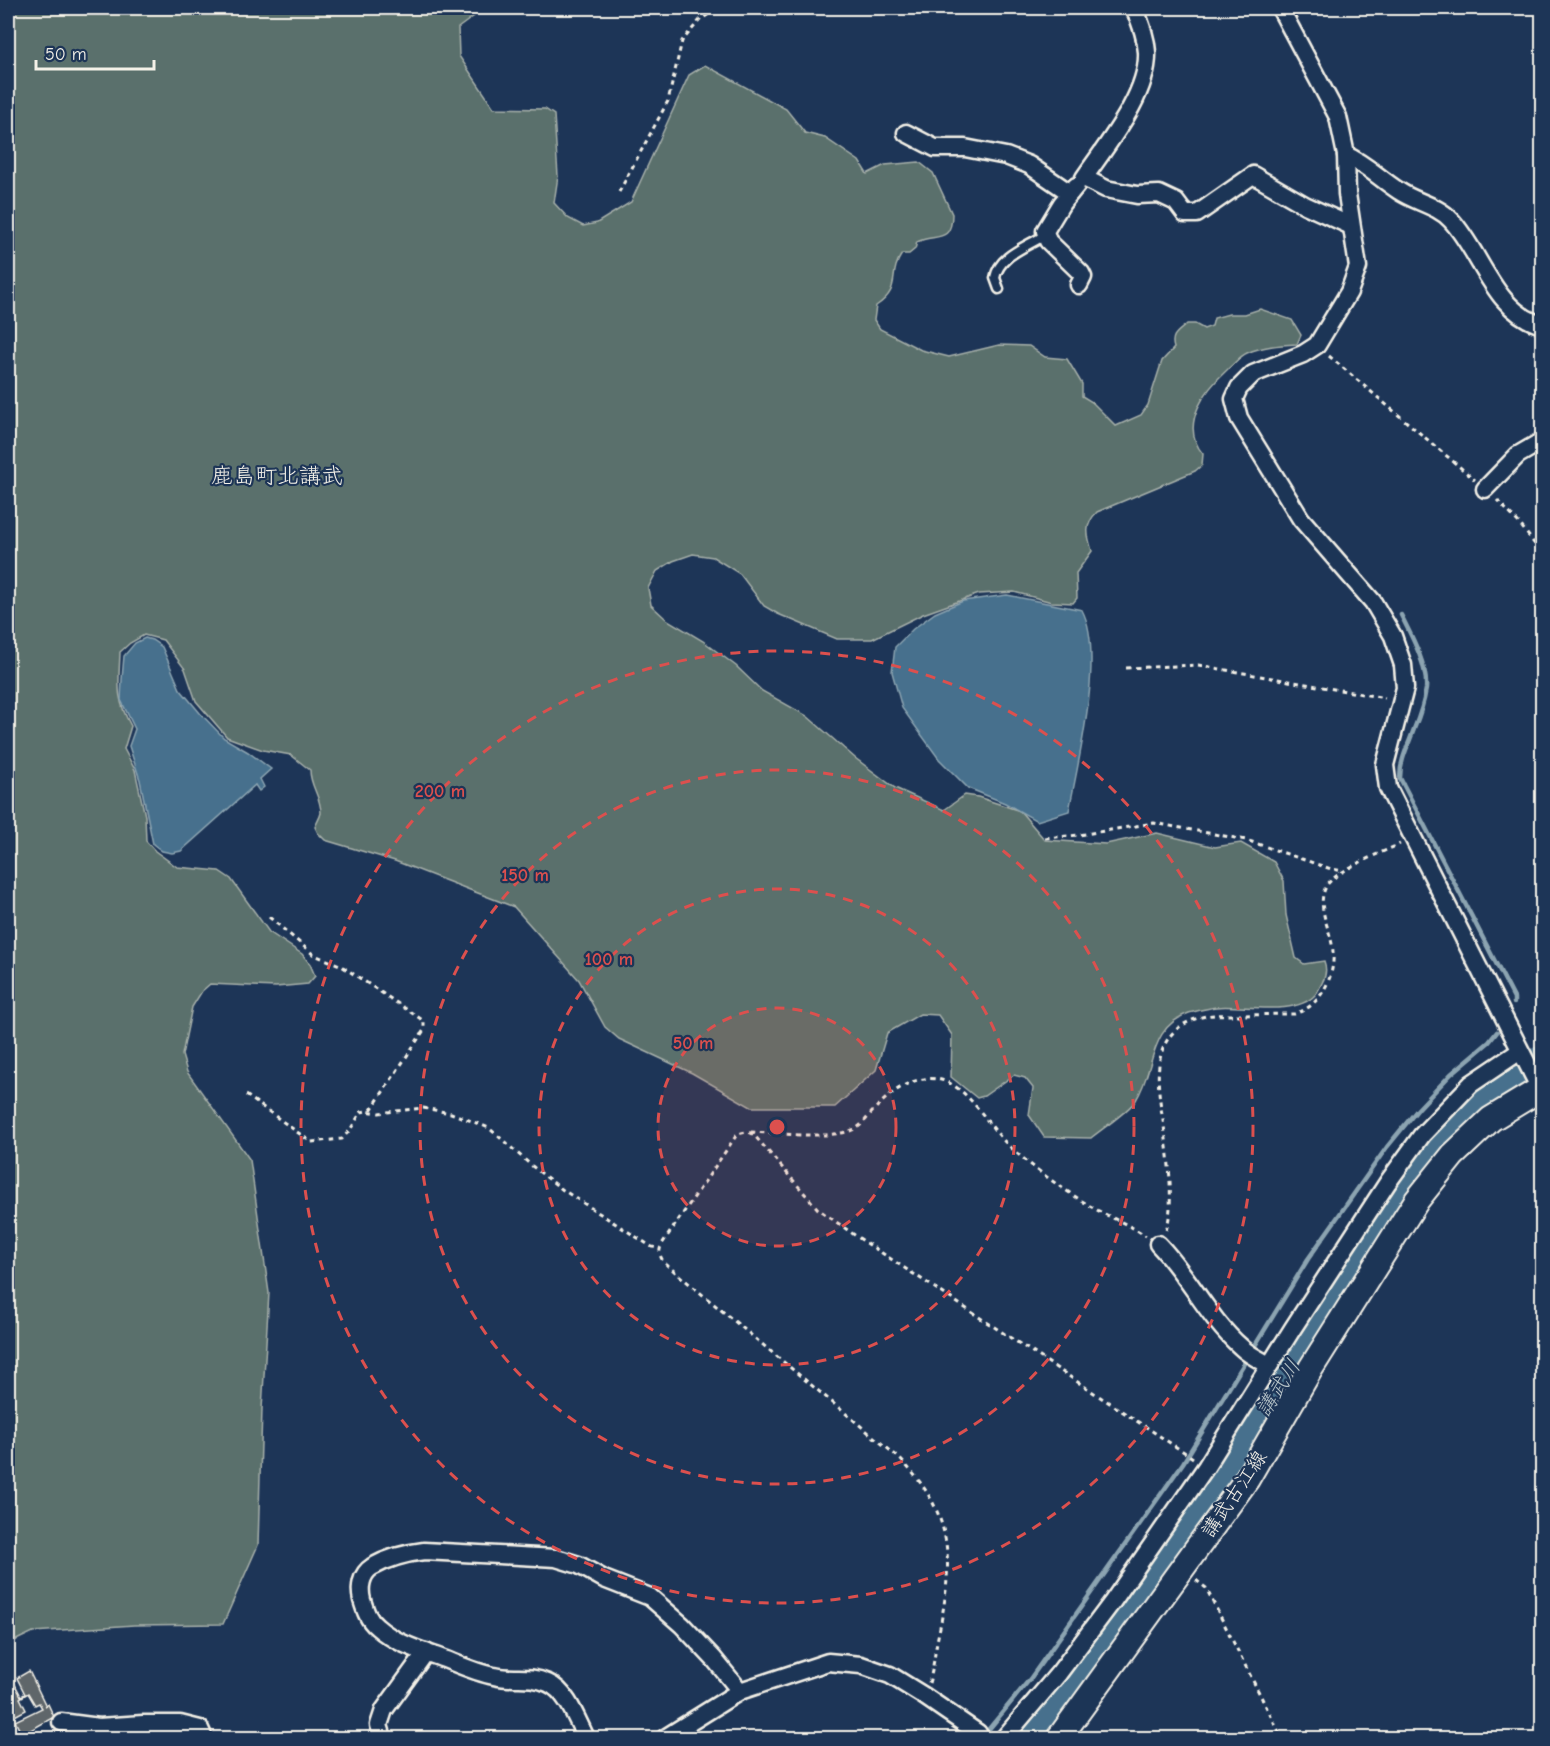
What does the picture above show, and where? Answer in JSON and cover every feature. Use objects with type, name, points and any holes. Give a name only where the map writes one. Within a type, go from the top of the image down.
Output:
[{"type":"main road","name":"講武古江線","points":[[1059,1738],[1247,1479],[1311,1368],[1418,1200],[1453,1155],[1491,1119],[1539,1085]]},
{"type":"street","points":[[1079,285],[1083,277],[1081,273],[1048,241],[1045,235],[1046,226],[1084,178],[1125,116],[1143,83],[1147,52],[1140,21],[1134,8]]},
{"type":"street","points":[[1280,8],[1338,117],[1346,155],[1347,194],[1358,267],[1349,292],[1317,345],[1303,354],[1253,374],[1239,388],[1234,399],[1239,418],[1301,519],[1373,602],[1388,628],[1403,665],[1405,688],[1385,765],[1388,788],[1539,1085]]},
{"type":"street","points":[[906,133],[935,148],[965,148],[1006,156],[1029,165],[1071,193]]},
{"type":"street","points":[[1346,155],[1366,165],[1401,193],[1438,210],[1450,219],[1483,270],[1505,298],[1521,315],[1542,325]]},
{"type":"street","points":[[1084,178],[1106,189],[1137,195],[1159,194],[1176,202],[1185,214],[1197,214],[1253,175],[1305,205],[1351,226]]},
{"type":"street","points":[[1485,489],[1518,455],[1542,441]]},
{"type":"street","points":[[1004,1738],[1059,1672],[1113,1601],[1206,1467],[1269,1365],[1388,1182],[1422,1135],[1471,1084],[1521,1053]]},
{"type":"street","points":[[1158,1244],[1172,1259],[1213,1317],[1248,1352],[1269,1365]]},
{"type":"street","points":[[586,1738],[570,1704],[550,1684],[526,1677],[496,1677],[399,1642],[377,1628],[369,1619],[360,1593],[361,1583],[371,1568],[411,1552],[424,1551],[556,1558],[579,1564],[604,1579],[650,1598],[690,1634],[740,1691]]},
{"type":"street","points":[[383,1738],[379,1725],[384,1710],[426,1652]]},
{"type":"street","points":[[665,1738],[740,1691],[828,1662],[861,1665],[890,1675],[978,1733],[980,1738]]},
{"type":"street","points":[[61,1722],[99,1726],[180,1724],[200,1730],[204,1738]]},
{"type":"lane","points":[[999,289],[994,278],[999,266],[1009,257],[1045,235]]},
{"type":"path","points":[[619,192],[668,101],[682,41],[700,20],[718,8]]},
{"type":"path","points":[[1317,345],[1485,489],[1519,523],[1542,554]]},
{"type":"path","points":[[1126,668],[1198,665],[1401,701]]},
{"type":"path","points":[[1046,838],[1154,823],[1246,840],[1345,872]]},
{"type":"path","points":[[924,1696],[931,1675],[944,1608],[949,1566],[943,1529],[929,1494],[898,1457],[668,1266],[660,1256],[660,1248],[736,1136],[751,1132],[797,1134],[850,1131],[863,1123],[888,1097],[906,1085],[923,1079],[943,1079],[959,1090],[1011,1148],[1049,1179],[1091,1207],[1139,1231],[1158,1244],[1167,1229],[1170,1212],[1166,1139],[1157,1087],[1161,1053],[1176,1031],[1185,1023],[1195,1019],[1209,1015],[1294,1014],[1315,1003],[1330,976],[1333,954],[1322,897],[1332,879],[1412,837]]},
{"type":"path","points":[[269,917],[314,955],[340,965],[424,1021],[424,1030],[371,1110]]},
{"type":"path","points":[[246,1095],[311,1142],[342,1139],[361,1112],[371,1110],[379,1113],[412,1109],[435,1110],[479,1123],[496,1133],[532,1166],[563,1190],[652,1247],[660,1248]]},
{"type":"path","points":[[751,1132],[818,1209],[1206,1467]]},
{"type":"path","points":[[1182,1570],[1206,1588],[1282,1738]]},
{"type":"green space","points":[[8,8],[485,8],[458,28],[459,56],[494,108],[545,109],[554,115],[558,176],[554,203],[568,218],[583,226],[597,223],[631,202],[689,75],[705,65],[786,109],[805,133],[825,138],[859,161],[867,174],[885,165],[919,162],[933,173],[952,214],[949,230],[941,236],[917,242],[915,249],[909,254],[902,254],[895,268],[889,293],[876,306],[874,320],[880,329],[921,350],[949,357],[999,345],[1029,346],[1045,357],[1067,359],[1082,384],[1082,396],[1092,402],[1116,426],[1141,415],[1148,405],[1162,361],[1174,348],[1173,340],[1176,334],[1187,324],[1195,324],[1204,329],[1212,326],[1214,318],[1229,314],[1245,314],[1260,309],[1292,320],[1301,335],[1297,344],[1265,347],[1244,354],[1220,376],[1204,397],[1194,419],[1193,431],[1196,443],[1203,454],[1202,465],[1195,471],[1097,512],[1093,517],[1088,526],[1092,551],[1076,573],[1077,598],[1073,603],[1052,602],[1014,592],[979,594],[923,614],[872,639],[837,639],[764,606],[740,574],[713,557],[693,554],[673,561],[657,571],[648,588],[651,605],[666,619],[703,641],[736,666],[762,691],[807,716],[855,758],[895,788],[944,810],[965,795],[978,797],[1020,811],[1045,840],[1106,844],[1157,833],[1215,847],[1241,843],[1274,862],[1284,881],[1286,915],[1296,958],[1304,964],[1324,961],[1326,967],[1325,975],[1316,994],[1306,1002],[1295,1006],[1281,1008],[1216,1007],[1189,1013],[1176,1020],[1166,1028],[1159,1039],[1136,1100],[1091,1138],[1044,1137],[1029,1115],[1033,1088],[1025,1078],[1014,1075],[984,1096],[977,1098],[951,1077],[952,1035],[938,1015],[920,1014],[887,1033],[876,1070],[835,1107],[751,1107],[692,1073],[619,1039],[605,1027],[579,980],[514,907],[395,861],[325,840],[315,827],[321,815],[321,807],[310,770],[291,755],[263,750],[227,737],[196,701],[185,669],[163,640],[144,635],[120,652],[119,682],[122,707],[131,726],[124,749],[135,770],[145,816],[146,841],[155,851],[177,867],[219,871],[231,879],[269,932],[302,954],[310,964],[315,976],[308,984],[276,987],[210,984],[202,991],[192,1007],[182,1055],[187,1072],[250,1160],[269,1293],[262,1409],[258,1545],[223,1624],[134,1625],[33,1632],[8,1644]]},
{"type":"water","points":[[1007,595],[1082,610],[1088,629],[1091,653],[1088,708],[1069,811],[1037,821],[1005,803],[968,788],[939,759],[902,708],[892,672],[895,647],[913,629],[935,613],[963,601]]},
{"type":"water","points":[[145,638],[162,647],[180,689],[224,738],[271,769],[260,779],[264,787],[259,791],[255,785],[181,851],[172,853],[162,851],[153,844],[140,780],[129,746],[135,729],[121,700],[124,656],[135,643]]},
{"type":"building","points":[[8,1671],[21,1696],[25,1694],[17,1678],[29,1671],[54,1717],[22,1735],[15,1721],[42,1708],[39,1703],[35,1705],[28,1693],[20,1698],[26,1710],[11,1718],[8,1712]]},
{"type":"waterway","points":[[1401,615],[1422,661],[1426,689],[1403,759],[1400,778],[1514,998],[1514,1003]]},
{"type":"waterway","points":[[984,1735],[1030,1679],[1183,1463],[1308,1259],[1387,1147],[1451,1074],[1489,1042],[1497,1032]]},
{"type":"waterway","name":"講武川","points":[[1032,1738],[1194,1520],[1407,1186],[1452,1123],[1493,1089],[1542,1059]]},
{"type":"district","name":"鹿島町北講武","points":[[277,476]]}]
